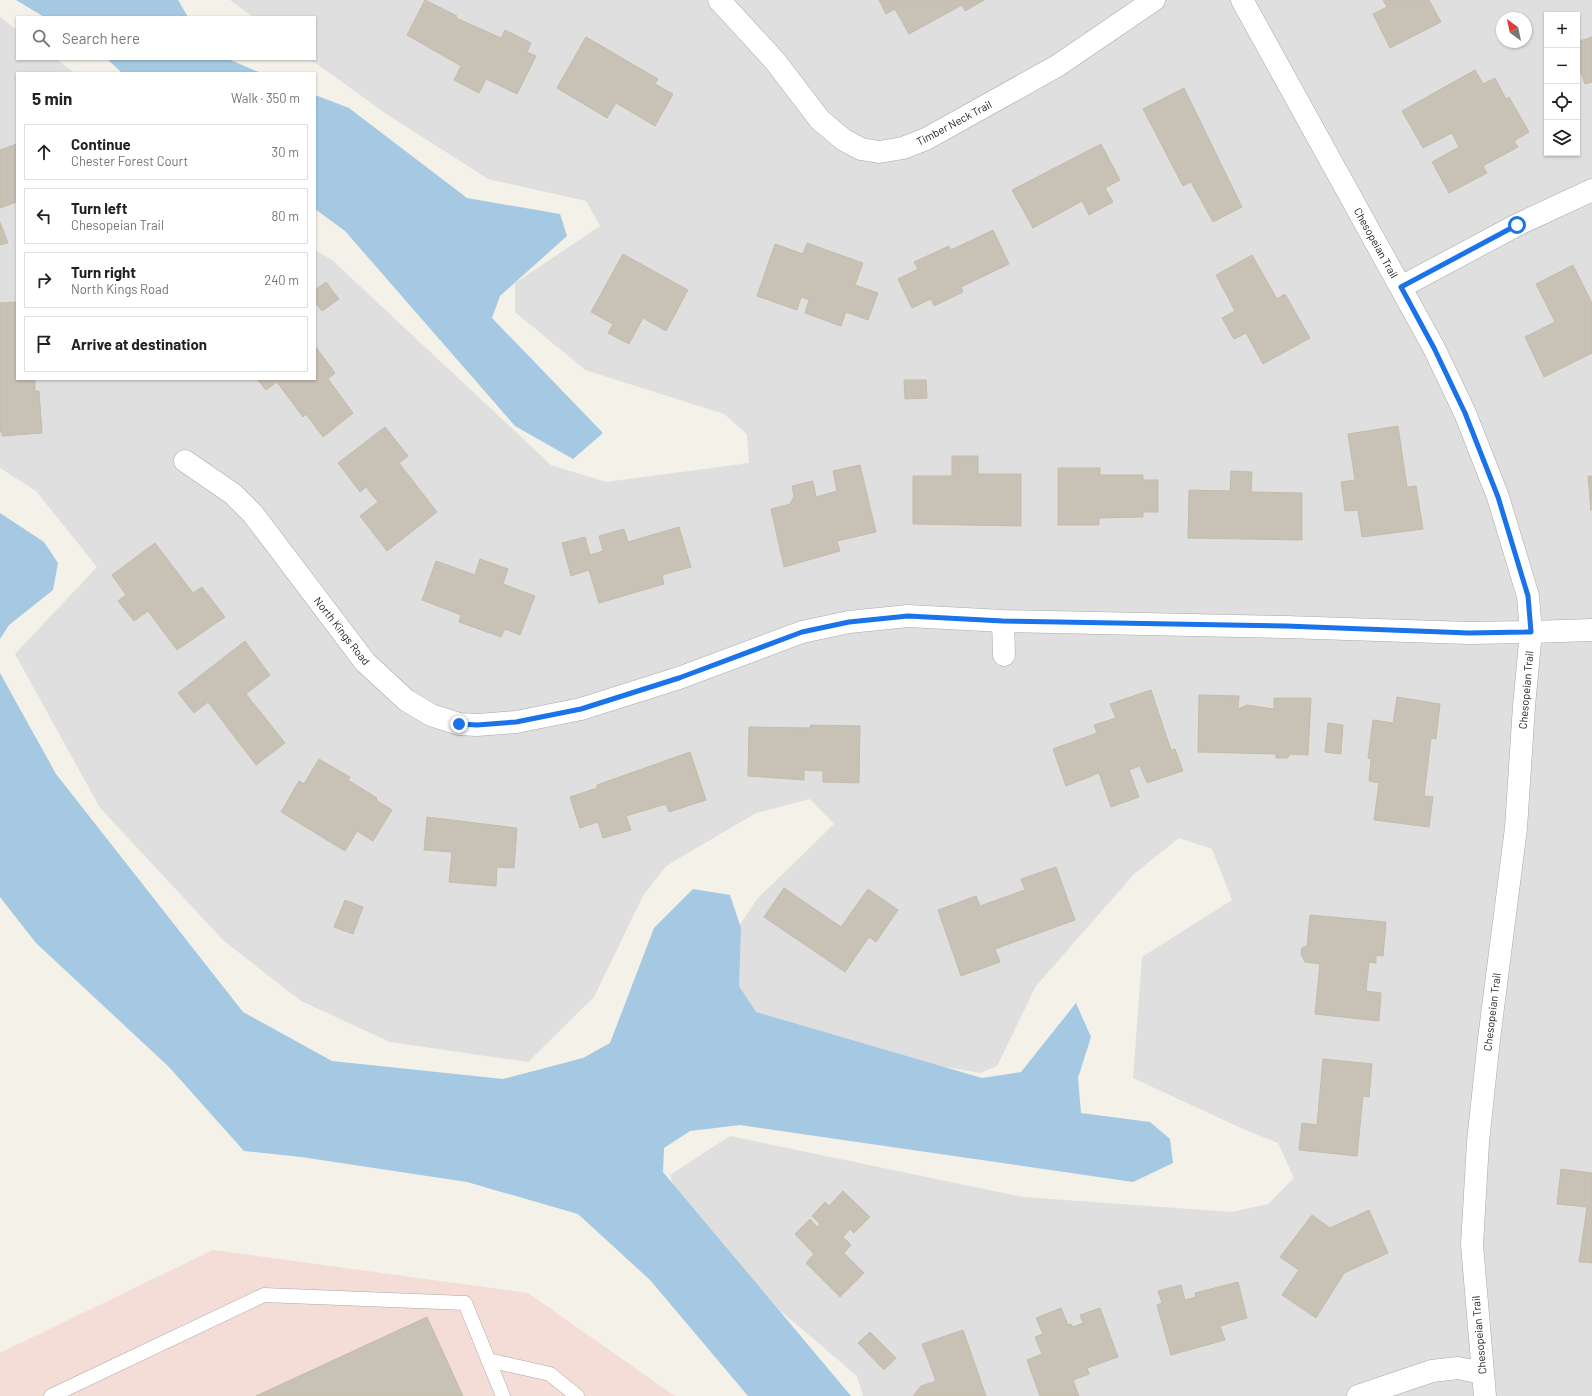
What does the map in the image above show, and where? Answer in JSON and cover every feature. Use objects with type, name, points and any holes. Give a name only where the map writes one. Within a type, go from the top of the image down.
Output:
[{"type":"street","name":"Timber Neck Trail","points":[[719,0],[775,61],[820,120],[844,140],[860,149],[879,152],[903,148],[926,139],[1044,74],[1154,0]]},
{"type":"street","name":"Chesopeian Trail","points":[[1242,0],[1434,348],[1465,413],[1498,497],[1528,596],[1531,632],[1524,706],[1516,828],[1488,1039],[1478,1142],[1472,1246],[1485,1396]]},
{"type":"street","points":[[1401,287],[1517,225],[1592,190]]},
{"type":"street","name":"North Kings Road","points":[[185,461],[233,494],[253,514],[365,662],[406,700],[431,715],[459,724],[477,725],[516,722],[581,709],[679,678],[802,632],[849,622],[908,616],[1003,621],[1286,626],[1469,633],[1592,630]]},
{"type":"street","points":[[1003,621],[1004,655]]},
{"type":"street","points":[[1358,1396],[1432,1371],[1458,1368],[1482,1373]]},
{"type":"lane","points":[[51,1396],[264,1295],[465,1303],[503,1396]]},
{"type":"lane","points":[[488,1360],[550,1374],[577,1396]]},
{"type":"shaded area","points":[[230,0],[1592,0],[1592,1396],[863,1396],[857,1376],[684,1229],[670,1175],[730,1136],[1023,1197],[1232,1212],[1268,1204],[1294,1178],[1278,1143],[1243,1129],[1133,1078],[1142,957],[1232,900],[1212,849],[1179,838],[1134,874],[1036,986],[997,1066],[980,1073],[779,1037],[717,994],[717,959],[757,899],[834,824],[810,799],[756,813],[666,866],[643,896],[594,997],[528,1062],[390,1042],[301,1001],[224,941],[100,808],[15,654],[97,567],[36,491],[0,468],[0,17],[16,29],[16,60],[57,60],[74,72],[16,72],[16,380],[316,380],[316,251],[332,260],[551,465],[606,482],[749,463],[747,434],[724,414],[585,370],[515,312],[515,283],[600,226],[586,201],[488,179],[385,113],[311,60],[316,60],[316,16],[252,16]]},
{"type":"shaded area","points":[[213,1250],[528,1293],[675,1396],[0,1396],[0,1353]]},
{"type":"water","points":[[16,0],[178,0],[187,16],[42,16]]},
{"type":"water","points":[[108,60],[230,60],[259,72],[121,72]]},
{"type":"water","points":[[316,95],[349,108],[467,198],[560,214],[567,236],[500,296],[492,318],[603,433],[573,459],[515,426],[345,231],[316,210]]},
{"type":"water","points":[[0,513],[44,542],[58,563],[53,590],[9,625],[0,639]]},
{"type":"water","points":[[0,673],[56,774],[243,1012],[332,1061],[503,1079],[583,1058],[610,1043],[654,928],[693,889],[730,895],[741,928],[739,986],[756,1012],[982,1078],[1021,1072],[1076,1003],[1091,1037],[1078,1078],[1081,1113],[1150,1122],[1170,1139],[1173,1163],[1133,1182],[740,1125],[690,1131],[664,1148],[663,1172],[851,1396],[748,1396],[650,1280],[578,1214],[467,1182],[301,1157],[244,1151],[169,1067],[36,943],[0,897]]},
{"type":"building","points":[[425,0],[457,16],[456,18],[501,38],[505,30],[531,43],[527,52],[536,56],[517,94],[486,79],[479,93],[454,80],[461,66],[407,35]]},
{"type":"building","points":[[879,0],[984,0],[965,11],[962,5],[909,34],[895,9],[886,14]]},
{"type":"building","points":[[1383,0],[1429,0],[1441,22],[1390,48],[1373,14],[1387,7]]},
{"type":"building","points":[[586,37],[658,79],[655,84],[673,94],[655,126],[616,103],[607,118],[557,88]]},
{"type":"building","points":[[1592,37],[1592,82],[1585,84],[1580,70],[1580,41]]},
{"type":"building","points":[[1475,70],[1483,84],[1495,78],[1506,99],[1509,97],[1529,132],[1514,141],[1518,147],[1483,166],[1487,173],[1449,193],[1432,162],[1459,147],[1452,133],[1423,148],[1402,111]]},
{"type":"building","points":[[1184,88],[1242,207],[1213,222],[1191,182],[1183,186],[1143,109]]},
{"type":"building","points":[[16,144],[16,202],[0,208],[0,150]]},
{"type":"building","points":[[1101,144],[1120,180],[1105,188],[1113,202],[1089,215],[1082,201],[1033,228],[1012,190]]},
{"type":"building","points":[[0,222],[8,243],[0,245]]},
{"type":"building","points":[[993,230],[1009,264],[961,287],[963,292],[934,306],[931,299],[912,308],[898,279],[918,269],[914,262],[949,246],[951,250]]},
{"type":"building","points":[[807,243],[863,263],[855,285],[878,293],[868,320],[846,312],[841,326],[805,313],[809,300],[801,297],[797,310],[757,296],[775,244],[803,254]]},
{"type":"building","points":[[623,254],[688,290],[666,331],[643,318],[629,344],[608,333],[613,324],[591,312]]},
{"type":"building","points":[[1252,255],[1277,299],[1285,294],[1310,338],[1263,364],[1246,333],[1234,339],[1222,318],[1235,311],[1216,275]]},
{"type":"building","points":[[1573,265],[1592,303],[1592,353],[1544,377],[1525,337],[1555,322],[1536,284]]},
{"type":"building","points":[[326,282],[339,299],[322,311],[316,303],[316,289]]},
{"type":"building","points":[[16,302],[16,380],[35,380],[35,391],[39,391],[42,433],[2,436],[2,432],[0,432],[0,303]]},
{"type":"building","points":[[316,347],[335,373],[328,379],[353,413],[323,437],[306,414],[303,417],[277,382],[266,390],[258,380],[316,380]]},
{"type":"building","points":[[904,380],[926,380],[927,398],[905,399]]},
{"type":"building","points":[[1398,426],[1407,487],[1416,486],[1423,529],[1362,537],[1358,510],[1345,511],[1341,482],[1355,480],[1348,434]]},
{"type":"building","points":[[385,427],[408,456],[399,463],[437,512],[387,551],[360,516],[378,502],[366,487],[360,492],[338,463]]},
{"type":"building","points":[[952,456],[978,456],[978,474],[1021,474],[1021,526],[913,524],[913,476],[952,476]]},
{"type":"building","points":[[860,465],[876,532],[837,541],[840,551],[784,567],[771,509],[790,504],[794,496],[792,486],[813,481],[816,497],[837,491],[833,471]]},
{"type":"building","points":[[1058,468],[1100,468],[1100,475],[1143,475],[1143,480],[1158,480],[1158,512],[1143,512],[1143,517],[1099,518],[1099,525],[1058,525]]},
{"type":"building","points":[[1231,471],[1252,472],[1251,492],[1302,493],[1302,540],[1188,538],[1189,490],[1230,491]]},
{"type":"building","points":[[1588,476],[1592,476],[1591,511]]},
{"type":"building","points":[[679,527],[691,567],[662,575],[664,584],[599,603],[589,570],[571,576],[562,543],[585,537],[590,555],[603,551],[599,536],[624,529],[628,542]]},
{"type":"building","points":[[155,543],[193,593],[202,587],[225,617],[177,650],[148,611],[134,621],[118,601],[126,595],[112,575]]},
{"type":"building","points":[[480,559],[508,569],[503,584],[535,596],[520,635],[505,629],[501,637],[459,622],[461,615],[422,600],[436,561],[475,575]]},
{"type":"building","points":[[245,641],[270,675],[246,694],[285,743],[256,765],[208,702],[194,713],[178,693]]},
{"type":"building","points":[[1151,690],[1171,750],[1175,749],[1183,771],[1147,783],[1140,766],[1129,770],[1139,797],[1111,807],[1099,773],[1066,786],[1053,749],[1097,733],[1094,725],[1116,718],[1110,704]]},
{"type":"building","points":[[1199,695],[1239,696],[1238,709],[1247,705],[1274,709],[1274,698],[1311,698],[1308,755],[1291,754],[1287,758],[1276,758],[1276,754],[1198,752]]},
{"type":"building","points":[[1397,697],[1440,704],[1436,739],[1431,738],[1424,796],[1433,797],[1429,827],[1374,820],[1379,783],[1369,781],[1371,759],[1368,758],[1373,720],[1393,723]]},
{"type":"building","points":[[1328,723],[1343,725],[1341,754],[1325,752]]},
{"type":"building","points":[[811,725],[860,726],[859,783],[823,782],[823,771],[804,770],[804,780],[748,776],[749,727],[810,728]]},
{"type":"building","points":[[690,752],[706,800],[669,812],[666,804],[626,816],[631,830],[603,838],[598,822],[580,828],[570,797],[597,788],[597,785]]},
{"type":"building","points":[[319,759],[350,777],[348,780],[377,798],[376,800],[392,810],[373,841],[357,831],[345,851],[281,812],[299,781],[304,784]]},
{"type":"building","points":[[427,817],[517,828],[514,868],[497,867],[496,886],[449,882],[452,852],[424,850]]},
{"type":"building","points":[[1056,867],[1075,920],[995,949],[1000,962],[961,976],[938,910],[976,896],[980,906],[1025,890],[1021,879]]},
{"type":"building","points":[[784,888],[841,927],[868,889],[898,910],[876,942],[869,937],[845,972],[764,917]]},
{"type":"building","points":[[345,900],[363,907],[353,934],[334,927]]},
{"type":"building","points":[[1310,915],[1386,922],[1383,956],[1376,955],[1376,963],[1369,962],[1366,991],[1381,993],[1379,1021],[1315,1014],[1320,964],[1305,962],[1301,954],[1302,948],[1307,946]]},
{"type":"building","points":[[1323,1059],[1372,1064],[1369,1097],[1363,1096],[1357,1156],[1299,1150],[1302,1123],[1317,1125]]},
{"type":"building","points":[[1561,1169],[1592,1173],[1592,1263],[1579,1262],[1587,1207],[1557,1204]]},
{"type":"building","points":[[843,1191],[870,1217],[854,1233],[850,1229],[843,1237],[851,1245],[844,1253],[864,1273],[840,1297],[806,1263],[814,1254],[795,1234],[810,1219],[817,1227],[820,1224],[812,1216],[825,1202],[829,1206]]},
{"type":"building","points":[[1369,1210],[1388,1253],[1344,1273],[1316,1318],[1282,1295],[1299,1270],[1280,1257],[1312,1215],[1330,1228]]},
{"type":"building","points":[[1238,1282],[1247,1318],[1220,1326],[1225,1340],[1171,1355],[1157,1305],[1162,1303],[1158,1291],[1181,1285],[1185,1300],[1196,1297],[1195,1293]]},
{"type":"building","points":[[1061,1308],[1068,1325],[1071,1324],[1073,1327],[1083,1323],[1080,1315],[1100,1308],[1118,1357],[1087,1368],[1089,1374],[1073,1380],[1079,1396],[1040,1396],[1027,1360],[1042,1354],[1035,1337],[1043,1334],[1036,1318]]},
{"type":"building","points":[[427,1317],[463,1396],[256,1396]]},
{"type":"building","points":[[963,1330],[986,1396],[913,1396],[921,1386],[936,1381],[922,1344]]},
{"type":"building","points":[[870,1332],[896,1358],[884,1370],[858,1343]]},
{"type":"route","points":[[459,724],[477,725],[516,722],[581,709],[679,678],[802,632],[849,622],[908,616],[1003,621],[1286,626],[1469,633],[1531,632],[1528,596],[1498,497],[1465,413],[1434,348],[1401,287],[1517,225]]}]
